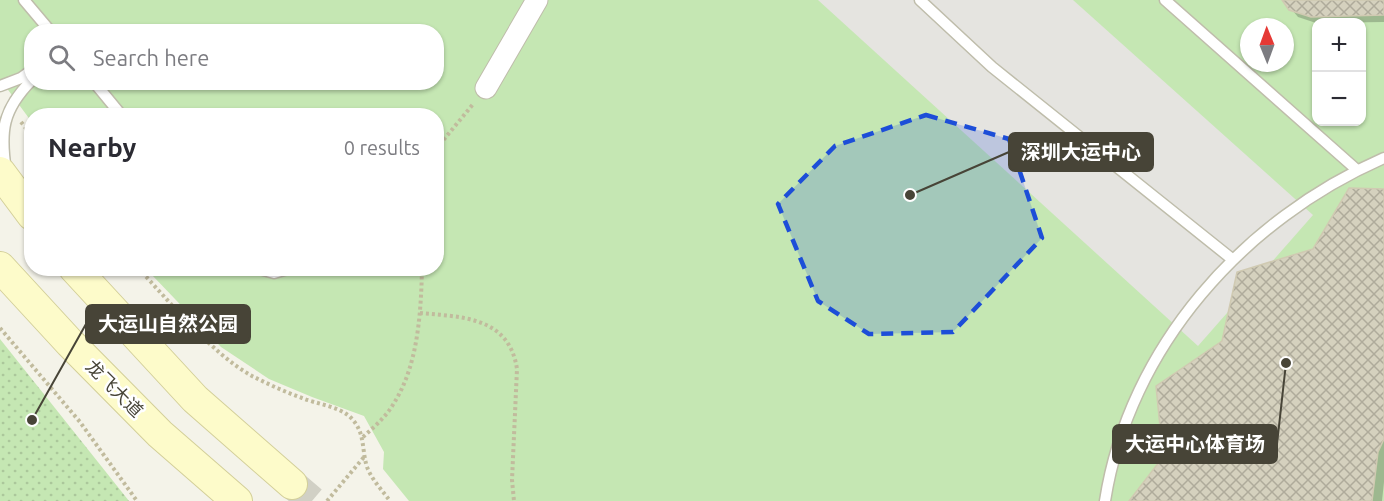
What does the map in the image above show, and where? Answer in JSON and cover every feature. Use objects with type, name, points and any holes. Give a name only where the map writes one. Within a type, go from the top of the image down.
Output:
[{"type":"main road","points":[[4,178],[24,204]]},
{"type":"main road","name":"龙飞大道","points":[[0,267],[70,343],[160,434],[237,501]]},
{"type":"main road","points":[[81,276],[195,399],[292,484]]},
{"type":"street","points":[[486,88],[537,0]]},
{"type":"lane","points":[[24,0],[44,24]]},
{"type":"lane","points":[[920,0],[992,68],[1232,259]]},
{"type":"lane","points":[[1165,0],[1357,170]]},
{"type":"lane","points":[[0,86],[24,76]]},
{"type":"lane","points":[[4,178],[5,118],[25,90]]},
{"type":"lane","points":[[101,90],[115,108]]},
{"type":"lane","points":[[1105,501],[1116,457],[1143,385],[1182,318],[1206,288],[1232,259],[1291,209],[1323,188],[1384,158]]},
{"type":"path","points":[[444,139],[486,88]]},
{"type":"path","points":[[19,119],[24,126]]},
{"type":"path","points":[[145,276],[193,327],[249,374],[275,388],[348,415],[358,426],[363,437],[365,456],[373,478],[390,501]]},
{"type":"path","points":[[363,437],[382,419],[395,402],[407,373],[420,313],[422,276]]},
{"type":"path","points":[[420,313],[471,318],[497,330],[515,356],[517,369],[512,480],[514,501]]},
{"type":"path","points":[[0,328],[80,422],[137,501]]},
{"type":"path","points":[[327,501],[365,456]]},
{"type":"highlighted area","points":[[926,115],[1009,139],[1042,238],[953,332],[869,334],[818,301],[778,204],[835,146]]},
{"type":"green space","points":[[0,0],[1384,0],[1384,501],[409,501],[383,469],[384,452],[364,416],[269,379],[221,347],[153,276],[444,276],[444,108],[24,108],[24,112],[0,79]]},
{"type":"green space","points":[[0,339],[129,501],[0,501]]},
{"type":"shaded area","points":[[818,0],[1073,0],[1313,215],[1198,346]]},
{"type":"building","points":[[1282,0],[1384,0],[1384,15],[1311,17],[1289,10]]},
{"type":"building","points":[[1349,188],[1384,189],[1384,439],[1378,452],[1372,501],[1129,501],[1163,457],[1156,386],[1222,341],[1237,272],[1313,249]]},
{"type":"tunnel","points":[[292,484],[312,501]]},
{"type":"place","name":"深圳大运中心","points":[[910,195]]},
{"type":"place","name":"大运中心体育场","points":[[1286,363]]},
{"type":"place","name":"大运山自然公园","points":[[32,420]]}]
